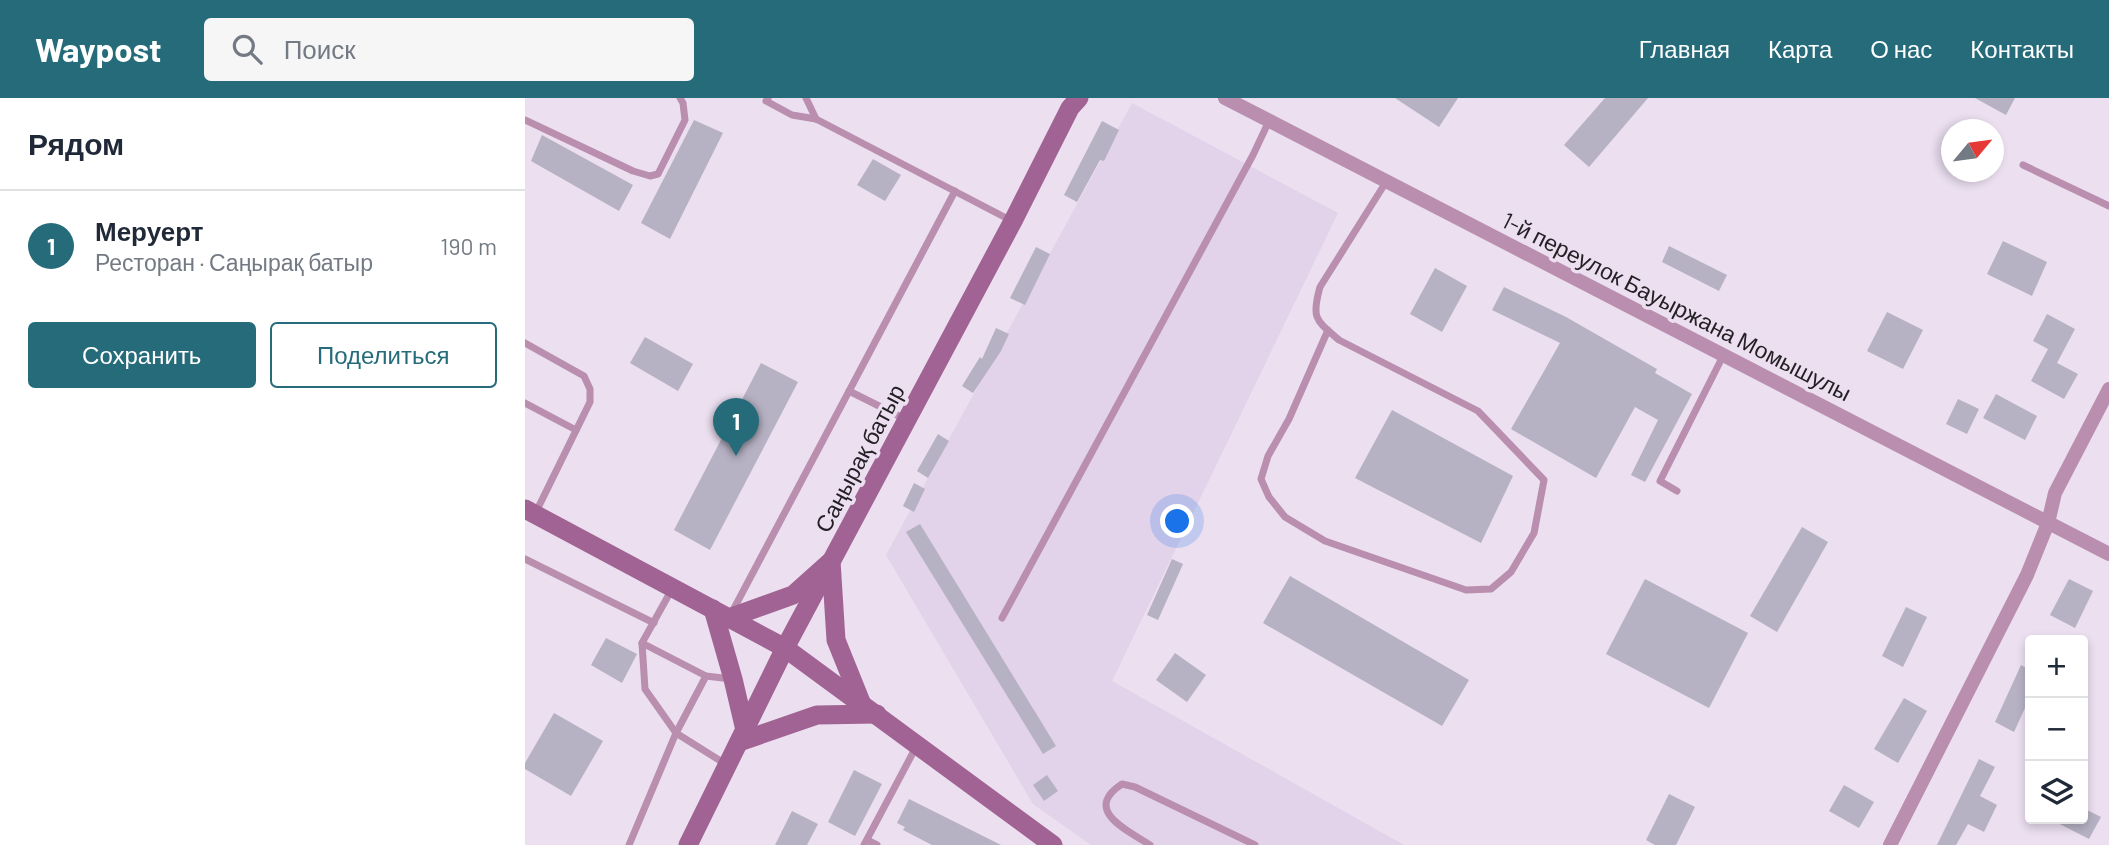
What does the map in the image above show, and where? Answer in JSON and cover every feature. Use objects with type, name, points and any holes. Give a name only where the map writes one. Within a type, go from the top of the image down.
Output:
[{"type":"street","name":"Саңырақ батыр","points":[[688,845],[785,648],[1013,221],[1070,108],[1079,98]]},
{"type":"street","name":"1-й переулок Бауыржана Момышулы","points":[[1225,98],[2109,554]]},
{"type":"street","points":[[1890,845],[2028,575],[2056,493],[2109,389]]},
{"type":"street","points":[[530,512],[785,648],[1053,845]]},
{"type":"street","points":[[721,614],[793,595],[831,561]]},
{"type":"street","points":[[831,561],[837,640],[869,709]]},
{"type":"street","points":[[721,614],[742,736],[817,715],[869,709]]},
{"type":"lane","points":[[525,120],[633,171],[650,176],[658,174],[685,120],[680,98]]},
{"type":"lane","points":[[768,98],[766,101],[792,116],[816,119],[1013,221]]},
{"type":"lane","points":[[806,98],[816,119]]},
{"type":"lane","points":[[1002,618],[1153,342],[1269,121]]},
{"type":"lane","points":[[2023,165],[2109,206]]},
{"type":"lane","points":[[1328,330],[1289,419],[1268,456],[1261,480],[1269,497],[1285,517],[1325,541],[1466,590],[1490,589],[1511,572],[1534,533],[1544,480],[1478,411],[1339,340],[1328,330],[1318,321],[1315,305],[1320,287],[1386,181]]},
{"type":"lane","points":[[721,614],[849,391],[955,191]]},
{"type":"lane","points":[[525,343],[584,376],[590,389],[590,402],[530,512]]},
{"type":"lane","points":[[1677,491],[1660,481],[1723,356]]},
{"type":"lane","points":[[849,391],[907,420]]},
{"type":"lane","points":[[525,403],[576,430]]},
{"type":"lane","points":[[525,559],[654,623]]},
{"type":"lane","points":[[673,588],[642,643],[645,689],[676,733],[727,765]]},
{"type":"lane","points":[[642,643],[706,676],[733,679]]},
{"type":"lane","points":[[629,845],[676,733],[706,676]]},
{"type":"lane","points":[[877,845],[866,842],[917,744]]},
{"type":"lane","points":[[1150,845],[1114,822],[1107,813],[1106,802],[1112,791],[1122,784],[1135,787],[1255,845]]},
{"type":"shaded area","points":[[1132,103],[1338,213],[1112,681],[1404,845],[1091,845],[1033,804],[886,555]]},
{"type":"building","points":[[1395,98],[1458,98],[1439,127]]},
{"type":"building","points":[[1605,98],[1648,98],[1589,167],[1564,145]]},
{"type":"building","points":[[1975,98],[2015,98],[2006,115]]},
{"type":"building","points":[[694,120],[723,133],[670,239],[641,223]]},
{"type":"building","points":[[1102,121],[1119,130],[1104,161],[1100,160],[1077,202],[1064,195]]},
{"type":"building","points":[[542,135],[633,185],[619,211],[531,161]]},
{"type":"building","points":[[873,159],[901,175],[885,201],[857,185]]},
{"type":"building","points":[[2003,241],[2047,262],[2032,296],[1987,274]]},
{"type":"building","points":[[1669,246],[1727,275],[1719,291],[1662,262]]},
{"type":"building","points":[[1036,247],[1050,254],[1025,305],[1010,298]]},
{"type":"building","points":[[1435,268],[1467,286],[1442,332],[1410,314]]},
{"type":"building","points":[[1504,287],[1566,317],[1657,369],[1655,373],[1692,394],[1645,482],[1631,475],[1658,420],[1635,407],[1596,478],[1511,429],[1560,343],[1492,310]]},
{"type":"building","points":[[1887,312],[1923,330],[1903,369],[1867,351]]},
{"type":"building","points":[[2047,314],[2075,329],[2057,363],[2078,374],[2064,399],[2031,381],[2048,349],[2033,341]]},
{"type":"building","points":[[996,328],[1009,334],[973,393],[962,386],[980,357],[982,359]]},
{"type":"building","points":[[645,337],[693,364],[678,391],[630,363]]},
{"type":"building","points":[[761,363],[798,382],[710,550],[674,530]]},
{"type":"building","points":[[1996,394],[2037,416],[2025,440],[1983,418]]},
{"type":"building","points":[[1958,399],[1979,409],[1967,434],[1946,424]]},
{"type":"building","points":[[1392,410],[1513,476],[1481,543],[1355,478]]},
{"type":"building","points":[[938,434],[949,441],[928,478],[917,471]]},
{"type":"building","points":[[914,483],[925,489],[914,512],[903,506]]},
{"type":"building","points":[[920,524],[1056,746],[1043,754],[906,532]]},
{"type":"building","points":[[1802,527],[1828,542],[1777,632],[1750,616]]},
{"type":"building","points":[[1172,559],[1183,564],[1158,620],[1147,615]]},
{"type":"building","points":[[1290,576],[1469,680],[1442,726],[1263,623]]},
{"type":"building","points":[[1645,579],[1748,633],[1709,708],[1606,654]]},
{"type":"building","points":[[2069,579],[2093,591],[2075,628],[2050,615]]},
{"type":"building","points":[[1906,607],[1927,617],[1903,667],[1882,656]]},
{"type":"building","points":[[606,638],[637,654],[622,683],[591,665]]},
{"type":"building","points":[[1175,653],[1206,675],[1187,702],[1156,680]]},
{"type":"building","points":[[2021,665],[2025,667],[2025,708],[2014,732],[1995,722]]},
{"type":"building","points":[[1904,698],[1927,711],[1898,763],[1874,749]]},
{"type":"building","points":[[554,713],[603,741],[571,796],[525,769],[525,763]]},
{"type":"building","points":[[1979,759],[1995,767],[1980,796],[1997,805],[1984,832],[1968,824],[1956,845],[1937,845]]},
{"type":"building","points":[[854,770],[882,784],[855,836],[828,822]]},
{"type":"building","points":[[1047,775],[1058,791],[1044,801],[1033,785]]},
{"type":"building","points":[[1844,785],[1874,802],[1859,828],[1829,811]]},
{"type":"building","points":[[1669,794],[1695,807],[1676,845],[1655,845],[1646,840]]},
{"type":"building","points":[[909,799],[1001,845],[932,845],[903,830],[905,827],[897,823]]},
{"type":"building","points":[[2088,810],[2101,817],[2089,839],[2060,824],[2088,824]]},
{"type":"building","points":[[792,811],[818,824],[807,845],[775,845]]},
{"type":"place","name":"Меруерт","points":[[736,456]]}]
